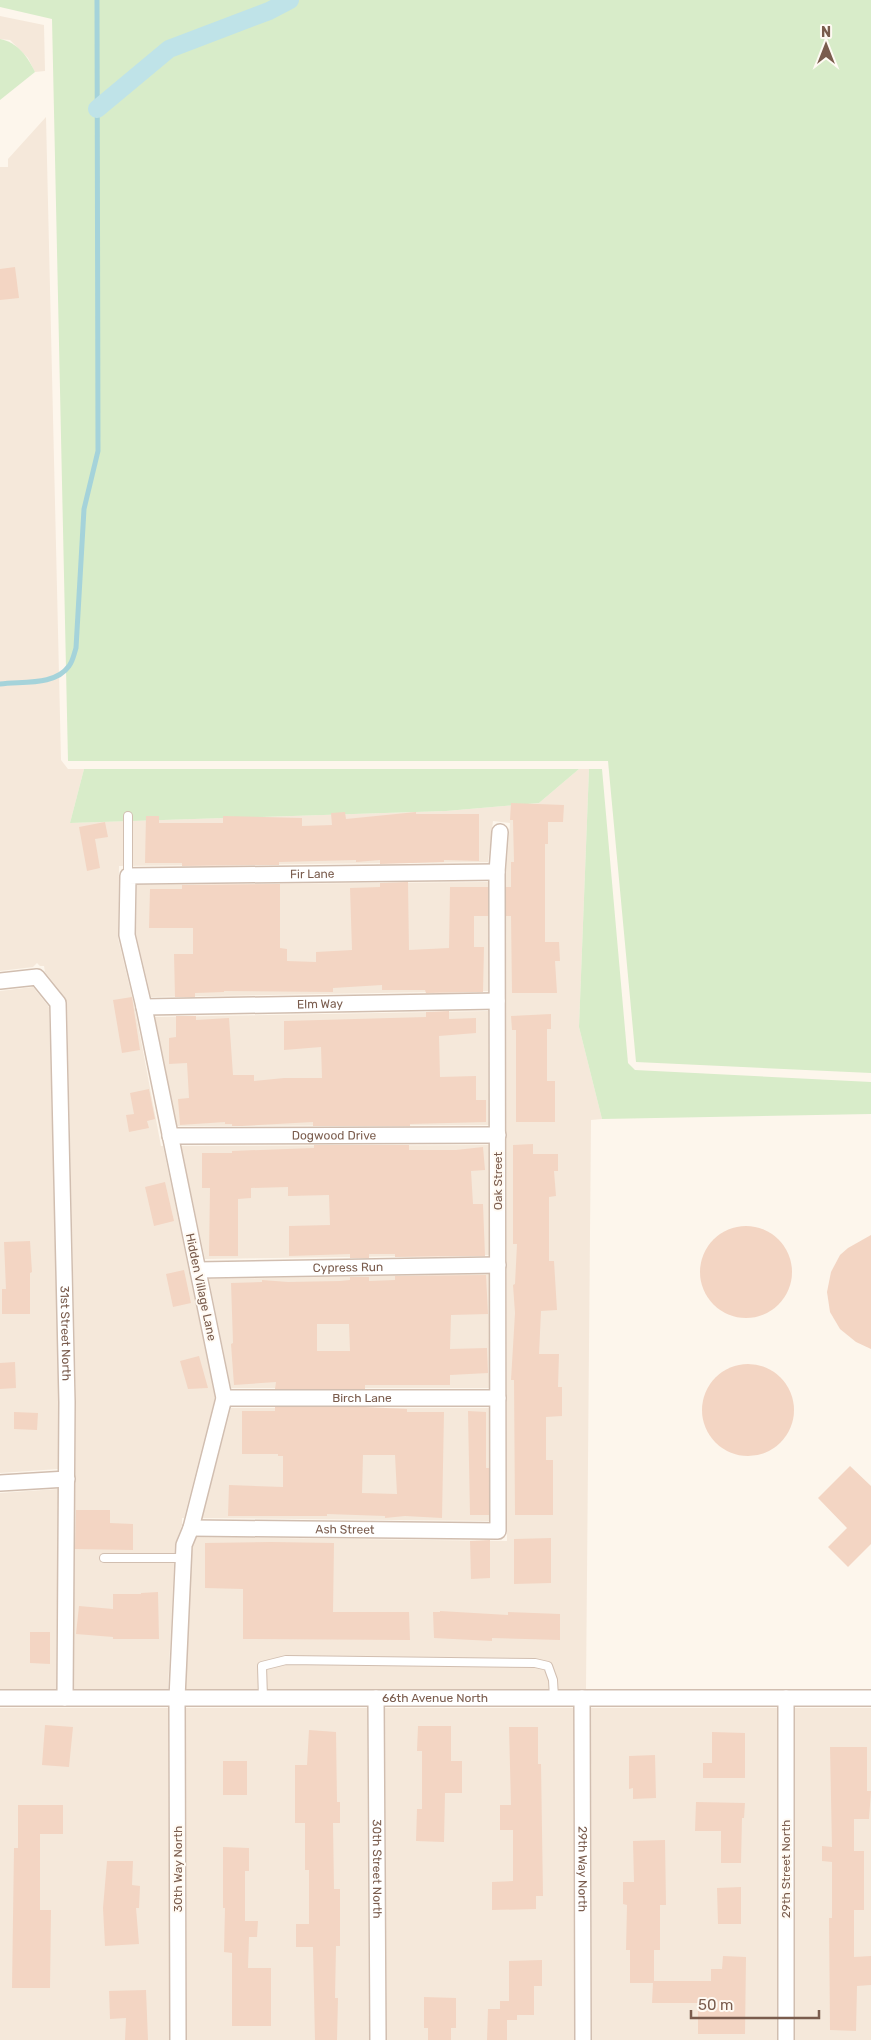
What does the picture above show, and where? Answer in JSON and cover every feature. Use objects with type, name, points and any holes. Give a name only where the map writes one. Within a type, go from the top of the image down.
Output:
[{"type":"street","name":"Oak Street","points":[[498,1531],[497,872],[500,832]]},
{"type":"street","name":"Fir Lane","points":[[128,876],[497,872]]},
{"type":"street","name":"Hidden Village Lane","points":[[128,876],[127,936],[144,1007],[224,1398],[191,1528],[184,1544],[177,1698]]},
{"type":"street","name":"31st Street North","points":[[0,981],[37,977],[58,1003],[67,1402],[65,1698]]},
{"type":"street","name":"Elm Way","points":[[144,1007],[497,1001]]},
{"type":"street","name":"Dogwood Drive","points":[[170,1136],[498,1135]]},
{"type":"street","name":"Cypress Run","points":[[198,1270],[498,1264]]},
{"type":"street","name":"Birch Lane","points":[[224,1398],[498,1398]]},
{"type":"street","points":[[0,1483],[67,1478]]},
{"type":"street","name":"Ash Street","points":[[191,1528],[498,1531]]},
{"type":"street","name":"66th Avenue North","points":[[0,1698],[871,1698]]},
{"type":"street","name":"30th Way North","points":[[177,1698],[178,2040]]},
{"type":"street","name":"30th Street North","points":[[376,1698],[378,2040]]},
{"type":"street","name":"29th Way North","points":[[582,1698],[583,2040]]},
{"type":"street","name":"29th Street North","points":[[786,1698],[786,2040]]},
{"type":"lane","points":[[128,816],[128,876]]},
{"type":"lane","points":[[104,1558],[183,1558]]},
{"type":"lane","points":[[263,1698],[262,1666],[286,1660],[535,1663],[548,1666],[553,1680],[554,1698]]},
{"type":"shaded area","points":[[0,16],[44,25],[45,71],[35,72],[28,58],[10,40],[0,39]]},
{"type":"shaded area","points":[[46,117],[61,760],[68,769],[84,769],[70,823],[446,811],[539,803],[579,769],[589,769],[579,1027],[602,1119],[591,1120],[586,1689],[186,1689],[192,1547],[197,1537],[507,1541],[506,873],[510,823],[493,821],[488,862],[119,866],[118,938],[135,1009],[161,1146],[163,1146],[215,1397],[184,1518],[182,1518],[182,1525],[175,1544],[168,1689],[73,1689],[76,1402],[67,1003],[64,996],[45,972],[44,966],[40,966],[37,963],[33,967],[0,971],[0,167],[8,167],[8,159]]},
{"type":"shaded area","points":[[488,882],[488,991],[151,997],[136,934],[137,885]]},
{"type":"shaded area","points":[[33,987],[49,1007],[59,1402],[58,1469],[0,1473],[0,991]]},
{"type":"shaded area","points":[[488,1011],[489,1125],[177,1126],[155,1017]]},
{"type":"shaded area","points":[[489,1145],[489,1255],[205,1259],[181,1146]]},
{"type":"shaded area","points":[[489,1274],[490,1388],[231,1388],[209,1279]]},
{"type":"shaded area","points":[[231,1408],[490,1408],[489,1521],[202,1518]]},
{"type":"shaded area","points":[[58,1489],[56,1689],[0,1689],[0,1493]]},
{"type":"shaded area","points":[[0,1708],[168,1708],[170,2040],[0,2040]]},
{"type":"shaded area","points":[[186,1708],[367,1708],[369,2040],[187,2040]]},
{"type":"shaded area","points":[[385,1708],[573,1708],[574,2040],[387,2040]]},
{"type":"shaded area","points":[[591,1708],[777,1708],[777,2040],[592,2040]]},
{"type":"shaded area","points":[[795,1708],[871,1708],[871,2040],[795,2040]]},
{"type":"green space","points":[[0,0],[871,0],[871,1073],[636,1062],[608,761],[68,761],[52,19],[0,7]]},
{"type":"green space","points":[[0,39],[17,47],[29,61],[35,72],[0,100]]},
{"type":"green space","points":[[84,769],[579,769],[539,803],[446,811],[70,823]]},
{"type":"green space","points":[[589,769],[602,769],[628,1063],[635,1070],[871,1082],[871,1114],[602,1119],[579,1027]]},
{"type":"building","points":[[15,267],[19,298],[0,300],[0,269]]},
{"type":"building","points":[[511,803],[564,805],[563,822],[548,822],[548,844],[545,844],[545,942],[559,942],[560,961],[555,961],[557,993],[512,993],[511,916],[506,916],[506,887],[511,887],[511,862],[514,862],[513,820],[510,820]]},
{"type":"building","points":[[345,812],[346,819],[416,812],[416,814],[479,814],[479,861],[444,860],[444,862],[380,864],[380,860],[356,862],[356,860],[279,862],[279,865],[182,866],[182,863],[145,863],[146,816],[159,816],[159,823],[223,823],[223,816],[302,818],[302,826],[332,825],[331,813]]},
{"type":"building","points":[[105,822],[108,837],[95,839],[100,868],[87,871],[79,827]]},
{"type":"building","points":[[408,882],[409,950],[449,948],[450,887],[488,887],[488,916],[474,916],[474,947],[484,947],[483,992],[426,993],[425,990],[382,990],[382,985],[333,988],[333,992],[224,991],[195,993],[195,997],[175,997],[174,954],[193,954],[193,928],[149,928],[150,889],[182,889],[182,885],[280,884],[280,948],[287,949],[287,961],[316,962],[316,952],[352,950],[350,888],[380,887],[380,883]]},
{"type":"building","points":[[132,997],[140,1050],[122,1053],[113,1000]]},
{"type":"building","points":[[449,1011],[449,1019],[476,1018],[476,1033],[439,1036],[440,1077],[476,1076],[476,1100],[486,1100],[486,1122],[410,1124],[410,1126],[313,1126],[313,1122],[242,1126],[232,1126],[232,1124],[225,1124],[225,1122],[180,1125],[178,1099],[189,1098],[187,1063],[169,1064],[169,1038],[176,1037],[176,1016],[196,1016],[196,1020],[229,1018],[233,1075],[254,1075],[254,1081],[284,1078],[322,1078],[321,1047],[284,1050],[284,1021],[426,1017],[426,1012]]},
{"type":"building","points":[[551,1014],[551,1029],[547,1029],[547,1081],[555,1081],[555,1122],[516,1122],[516,1030],[512,1030],[511,1016]]},
{"type":"building","points":[[149,1089],[155,1119],[147,1121],[149,1128],[129,1132],[126,1115],[134,1114],[130,1093]]},
{"type":"building","points":[[533,1144],[533,1154],[558,1154],[558,1171],[554,1171],[556,1196],[549,1197],[549,1261],[554,1261],[557,1310],[541,1311],[539,1354],[559,1354],[558,1387],[562,1387],[562,1416],[546,1417],[546,1460],[553,1460],[553,1515],[515,1515],[514,1380],[511,1380],[515,1313],[513,1285],[515,1284],[517,1244],[513,1244],[513,1145]]},
{"type":"building","points":[[314,1145],[409,1145],[409,1150],[456,1150],[483,1147],[485,1170],[471,1171],[473,1204],[483,1204],[485,1256],[395,1257],[395,1254],[369,1254],[369,1258],[350,1258],[350,1254],[289,1256],[289,1226],[330,1225],[329,1195],[288,1196],[288,1187],[251,1188],[251,1198],[238,1199],[238,1256],[209,1256],[210,1188],[202,1188],[202,1153],[314,1148]]},
{"type":"building","points":[[165,1182],[174,1221],[154,1226],[145,1187]]},
{"type":"building","points":[[746,1226],[764,1229],[779,1239],[789,1254],[792,1272],[789,1290],[779,1305],[764,1315],[746,1318],[728,1315],[713,1305],[703,1290],[700,1272],[703,1254],[713,1239],[728,1229]]},
{"type":"building","points":[[871,1235],[871,1349],[856,1342],[840,1329],[830,1312],[827,1292],[831,1272],[840,1255],[848,1248]]},
{"type":"building","points":[[30,1241],[32,1272],[30,1273],[30,1314],[2,1314],[2,1289],[6,1289],[4,1242]]},
{"type":"building","points":[[184,1270],[191,1303],[173,1307],[166,1274]]},
{"type":"building","points":[[486,1275],[488,1314],[451,1315],[450,1349],[487,1348],[488,1373],[450,1375],[450,1385],[365,1385],[365,1389],[275,1389],[276,1382],[234,1385],[231,1344],[233,1343],[231,1283],[262,1282],[262,1280],[288,1282],[340,1281],[350,1280],[350,1277],[369,1277],[369,1281],[395,1280],[395,1276]],"holes":[[[317,1324],[349,1324],[350,1351],[317,1351]]]},
{"type":"building","points":[[199,1356],[208,1388],[188,1389],[180,1361]]},
{"type":"building","points":[[15,1362],[16,1388],[0,1389],[0,1363]]},
{"type":"building","points":[[748,1364],[766,1367],[781,1377],[791,1392],[794,1410],[791,1428],[781,1443],[766,1453],[748,1456],[730,1453],[715,1443],[705,1428],[702,1410],[705,1392],[715,1377],[730,1367]]},
{"type":"building","points":[[275,1407],[364,1407],[407,1409],[407,1412],[444,1412],[442,1518],[405,1516],[385,1518],[385,1516],[327,1514],[327,1516],[228,1516],[229,1485],[283,1487],[283,1456],[278,1456],[278,1454],[242,1454],[242,1411],[275,1411]],"holes":[[[363,1455],[395,1455],[397,1494],[362,1493]]]},
{"type":"building","points":[[468,1411],[486,1412],[486,1468],[489,1468],[489,1515],[470,1515]]},
{"type":"building","points":[[14,1412],[38,1413],[37,1430],[14,1429]]},
{"type":"building","points":[[850,1466],[871,1486],[871,1544],[848,1567],[828,1547],[847,1528],[818,1498]]},
{"type":"building","points":[[76,1510],[110,1510],[110,1523],[133,1524],[133,1550],[75,1549]]},
{"type":"building","points":[[551,1538],[551,1583],[514,1584],[514,1539]]},
{"type":"building","points":[[490,1540],[490,1578],[471,1579],[470,1541]]},
{"type":"building","points":[[205,1543],[334,1543],[333,1612],[409,1612],[410,1640],[243,1639],[243,1589],[205,1588]]},
{"type":"building","points":[[158,1592],[159,1639],[113,1639],[113,1637],[76,1634],[79,1606],[113,1609],[113,1594]]},
{"type":"building","points":[[433,1612],[508,1615],[508,1612],[560,1614],[560,1640],[492,1638],[492,1641],[434,1638]]},
{"type":"building","points":[[30,1632],[50,1632],[50,1664],[30,1663]]},
{"type":"building","points":[[45,1725],[73,1727],[69,1767],[42,1765]]},
{"type":"building","points":[[418,1726],[451,1726],[451,1761],[462,1761],[462,1793],[445,1793],[444,1842],[416,1841],[417,1809],[422,1809],[422,1751],[417,1751]]},
{"type":"building","points":[[509,1727],[538,1727],[538,1764],[541,1764],[543,1896],[536,1896],[536,1909],[492,1910],[492,1882],[513,1881],[513,1830],[500,1830],[500,1805],[511,1805]]},
{"type":"building","points":[[309,1730],[336,1732],[337,1802],[340,1802],[340,1823],[333,1823],[334,1889],[340,1889],[340,1946],[336,1946],[335,1998],[338,1998],[337,2040],[315,2040],[313,1947],[296,1947],[296,1924],[309,1924],[309,1870],[305,1870],[305,1823],[295,1823],[295,1765],[307,1765]]},
{"type":"building","points":[[712,1732],[745,1733],[745,1778],[703,1778],[703,1763],[712,1763]]},
{"type":"building","points":[[830,1747],[867,1747],[867,1791],[871,1791],[869,1819],[854,1819],[854,1851],[864,1851],[864,1910],[854,1910],[854,1957],[871,1956],[871,1985],[857,1986],[856,2031],[830,2030],[829,1918],[832,1918],[832,1862],[822,1861],[822,1846],[832,1847]]},
{"type":"building","points":[[655,1755],[656,1798],[633,1799],[633,1788],[629,1789],[629,1756]]},
{"type":"building","points":[[223,1761],[247,1761],[247,1795],[223,1795]]},
{"type":"building","points":[[696,1802],[745,1803],[744,1818],[742,1818],[741,1863],[721,1863],[721,1831],[695,1831]]},
{"type":"building","points":[[18,1805],[63,1805],[63,1834],[40,1834],[40,1910],[51,1910],[50,1988],[12,1988],[14,1848],[18,1848]]},
{"type":"building","points":[[665,1840],[666,1905],[660,1905],[660,1950],[654,1950],[654,1981],[711,1981],[711,1969],[722,1969],[723,1956],[746,1957],[745,2034],[698,2034],[698,2003],[652,2003],[653,1983],[630,1983],[630,1950],[626,1950],[627,1905],[623,1904],[623,1882],[634,1882],[633,1841]]},
{"type":"building","points":[[223,1847],[249,1848],[249,1871],[245,1871],[245,1921],[258,1921],[257,1937],[249,1937],[248,1968],[271,1968],[271,2026],[232,2026],[232,1953],[224,1952]]},
{"type":"building","points":[[107,1861],[133,1861],[132,1885],[140,1886],[139,1908],[136,1908],[139,1944],[105,1946],[103,1908]]},
{"type":"building","points":[[741,1887],[741,1924],[718,1924],[717,1888]]},
{"type":"building","points":[[542,1960],[542,1986],[534,1986],[534,2015],[517,2015],[517,2020],[507,2020],[507,2040],[487,2040],[488,2009],[500,2009],[500,2001],[509,2001],[509,1961]]},
{"type":"building","points":[[146,1990],[148,2040],[125,2040],[126,2018],[110,2019],[109,1991]]},
{"type":"building","points":[[424,1997],[456,1998],[456,2028],[451,2028],[451,2040],[428,2040],[428,2028],[424,2028]]},
{"type":"waterway","points":[[0,684],[47,680],[55,677],[69,666],[76,648],[84,509],[98,451],[97,0]]},
{"type":"waterway","points":[[97,109],[169,49],[269,11],[290,0]]}]
